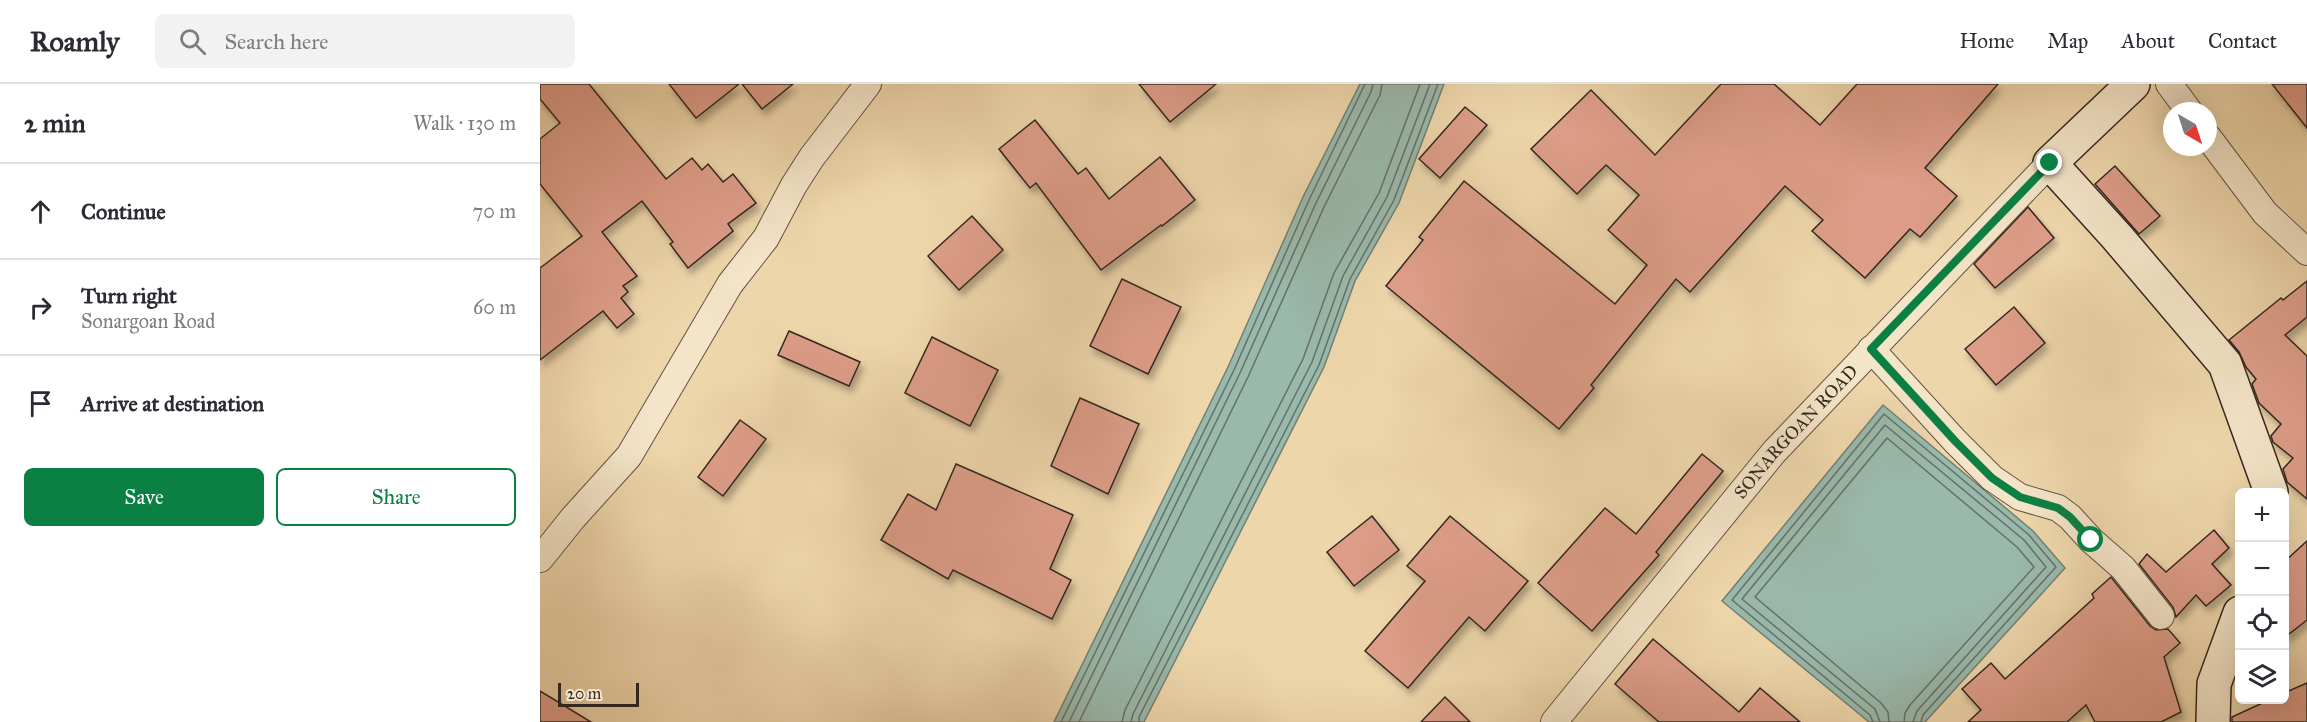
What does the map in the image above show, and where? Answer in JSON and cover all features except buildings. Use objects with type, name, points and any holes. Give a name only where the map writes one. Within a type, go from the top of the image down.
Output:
[{"type":"main road","name":"SONARGOAN ROAD","points":[[2050,163],[2133,84]]},
{"type":"main road","points":[[2050,163],[2117,237],[2225,364],[2270,488]]},
{"type":"main road","points":[[2213,722],[2214,684],[2235,627]]},
{"type":"street","points":[[540,559],[573,518],[629,456],[730,284],[766,238],[794,185],[812,157],[868,84]]},
{"type":"street","points":[[2169,84],[2182,102]]},
{"type":"street","points":[[2217,148],[2265,213],[2307,252]]},
{"type":"street","name":"SONARGOAN ROAD","points":[[1554,722],[1774,452],[2050,163]]},
{"type":"street","points":[[1871,349],[1992,478],[2020,497],[2058,508],[2070,517],[2091,540],[2123,568],[2162,616]]},
{"type":"water","points":[[1360,84],[1444,84],[1399,203],[1355,281],[1324,367],[1144,722],[1054,722],[1228,367],[1303,197]]},
{"type":"water","points":[[1883,405],[2033,531],[2065,568],[1925,722],[1869,722],[1722,601]]},
{"type":"route","points":[[2050,163],[1871,349],[1992,478],[2020,497],[2058,508],[2070,517],[2091,540]]}]
